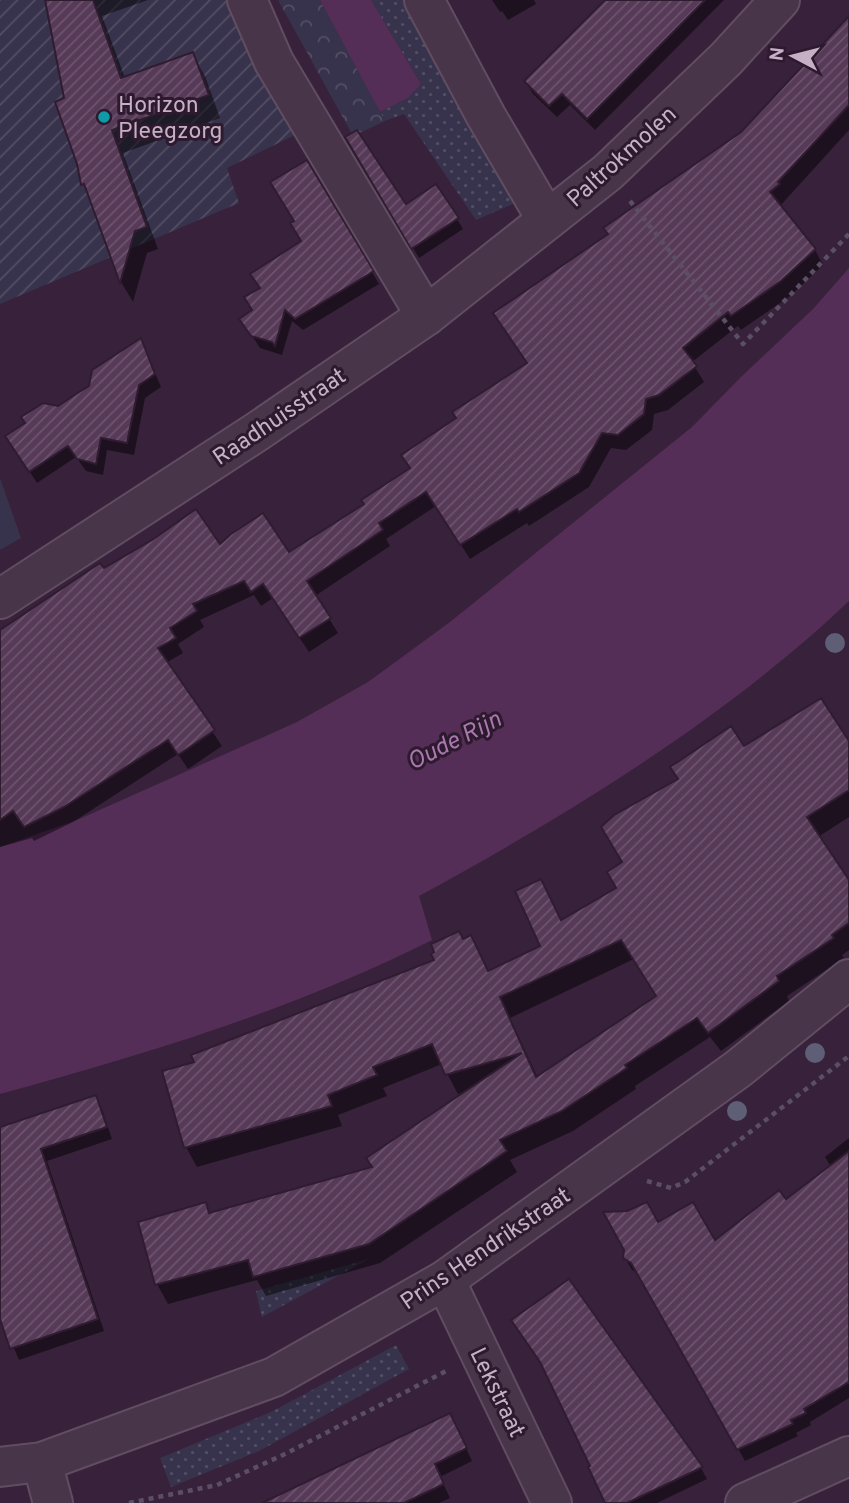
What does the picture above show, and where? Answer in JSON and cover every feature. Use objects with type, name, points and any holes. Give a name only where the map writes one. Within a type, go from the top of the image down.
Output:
[{"type":"street","points":[[247,0],[274,62],[426,316]]},
{"type":"street","name":"Paltrokmolen","points":[[424,0],[486,116],[547,220],[608,172],[726,59],[780,0]]},
{"type":"street","name":"Raadhuisstraat","points":[[0,599],[258,431],[426,316],[547,220]]},
{"type":"street","name":"Prins Hendrikstraat","points":[[0,1467],[42,1462],[274,1377],[445,1280],[738,1069],[849,979]]},
{"type":"street","name":"Lekstraat","points":[[445,1280],[552,1503]]},
{"type":"street","points":[[745,1503],[849,1457]]},
{"type":"street","points":[[42,1462],[54,1503]]},
{"type":"path","points":[[608,172],[743,344],[849,234]]},
{"type":"path","points":[[602,1167],[671,1188],[685,1182],[849,1056]]},
{"type":"path","points":[[129,1503],[217,1485],[283,1455],[480,1353]]},
{"type":"green space","points":[[0,0],[235,0],[299,133],[227,168],[239,203],[0,304]]},
{"type":"green space","points":[[278,0],[320,0],[385,121],[353,136]]},
{"type":"green space","points":[[371,0],[403,0],[510,178],[513,204],[476,220],[404,114],[385,121],[380,112],[408,98],[421,84]]},
{"type":"green space","points":[[0,478],[21,538],[0,550]]},
{"type":"green space","points":[[369,1259],[262,1317],[262,1318],[256,1291]]},
{"type":"green space","points":[[396,1345],[409,1369],[259,1451],[171,1487],[160,1458],[271,1412]]},
{"type":"water","points":[[320,0],[371,0],[421,84],[408,98],[380,112]]},
{"type":"water","name":"Oude Rijn","points":[[849,268],[849,601],[751,685],[644,762],[532,832],[419,896],[432,940],[274,1009],[165,1046],[0,1094],[0,847],[77,820],[297,722],[368,682],[450,622],[692,427],[814,308]]},
{"type":"building","name":"Horizon Pleegzorg","points":[[45,0],[93,0],[121,78],[193,52],[209,95],[112,130],[147,227],[135,231],[120,283],[84,184],[81,185],[77,164],[55,102],[64,98]]},
{"type":"building","points":[[605,0],[705,0],[587,119],[562,94],[549,106],[524,81]]},
{"type":"building","points":[[849,16],[849,105],[770,192],[816,249],[781,281],[731,316],[728,312],[683,348],[697,366],[659,395],[646,399],[644,414],[618,435],[602,433],[579,473],[519,512],[517,509],[460,545],[426,492],[379,523],[383,530],[307,581],[331,618],[299,638],[263,584],[251,592],[244,581],[193,604],[197,611],[170,628],[176,638],[158,648],[215,730],[178,755],[168,740],[64,807],[24,827],[13,811],[0,820],[0,630],[100,563],[104,568],[152,540],[196,509],[220,544],[263,513],[289,552],[364,504],[361,500],[410,468],[401,455],[456,418],[452,412],[527,363],[493,313],[608,234],[603,228],[741,132]]},
{"type":"building","points":[[357,130],[406,204],[436,184],[459,218],[411,249],[345,137]]},
{"type":"building","points":[[307,160],[374,271],[295,319],[285,310],[275,346],[272,342],[251,336],[239,319],[252,310],[244,297],[260,288],[250,274],[301,241],[290,223],[294,221],[270,182]]},
{"type":"building","points":[[141,338],[155,374],[139,385],[127,443],[101,438],[96,464],[77,459],[68,446],[29,472],[5,436],[25,423],[21,417],[43,403],[58,406],[89,386],[92,370]]},
{"type":"building","points":[[821,698],[849,741],[849,790],[807,817],[849,880],[849,923],[832,935],[834,938],[777,976],[779,981],[708,1033],[697,1018],[625,1065],[627,1068],[562,1111],[500,1140],[507,1151],[369,1244],[253,1277],[248,1260],[155,1285],[138,1222],[206,1202],[209,1213],[372,1167],[366,1158],[522,1053],[445,1075],[432,1044],[373,1067],[377,1075],[328,1095],[332,1106],[184,1148],[162,1071],[194,1062],[191,1055],[434,960],[431,944],[459,931],[463,939],[471,935],[488,971],[540,946],[515,891],[541,879],[561,920],[616,888],[607,872],[622,862],[601,827],[614,815],[678,779],[670,767],[731,726],[744,746]],"holes":[[[621,940],[656,996],[536,1077],[500,997]]]},
{"type":"building","points":[[96,1095],[107,1127],[41,1149],[98,1319],[10,1349],[0,1319],[0,1127]]},
{"type":"building","points":[[849,1151],[849,1382],[804,1409],[806,1413],[791,1420],[793,1424],[737,1450],[631,1263],[623,1258],[624,1250],[603,1212],[627,1211],[647,1202],[658,1222],[693,1202],[715,1240],[779,1190],[786,1199]]},
{"type":"building","points":[[569,1279],[703,1467],[627,1503],[605,1503],[540,1362],[511,1320]]},
{"type":"building","points":[[450,1413],[467,1448],[435,1464],[444,1484],[404,1503],[262,1503]]},
{"type":"place","name":"Horizon Pleegzorg","points":[[104,117]]}]
